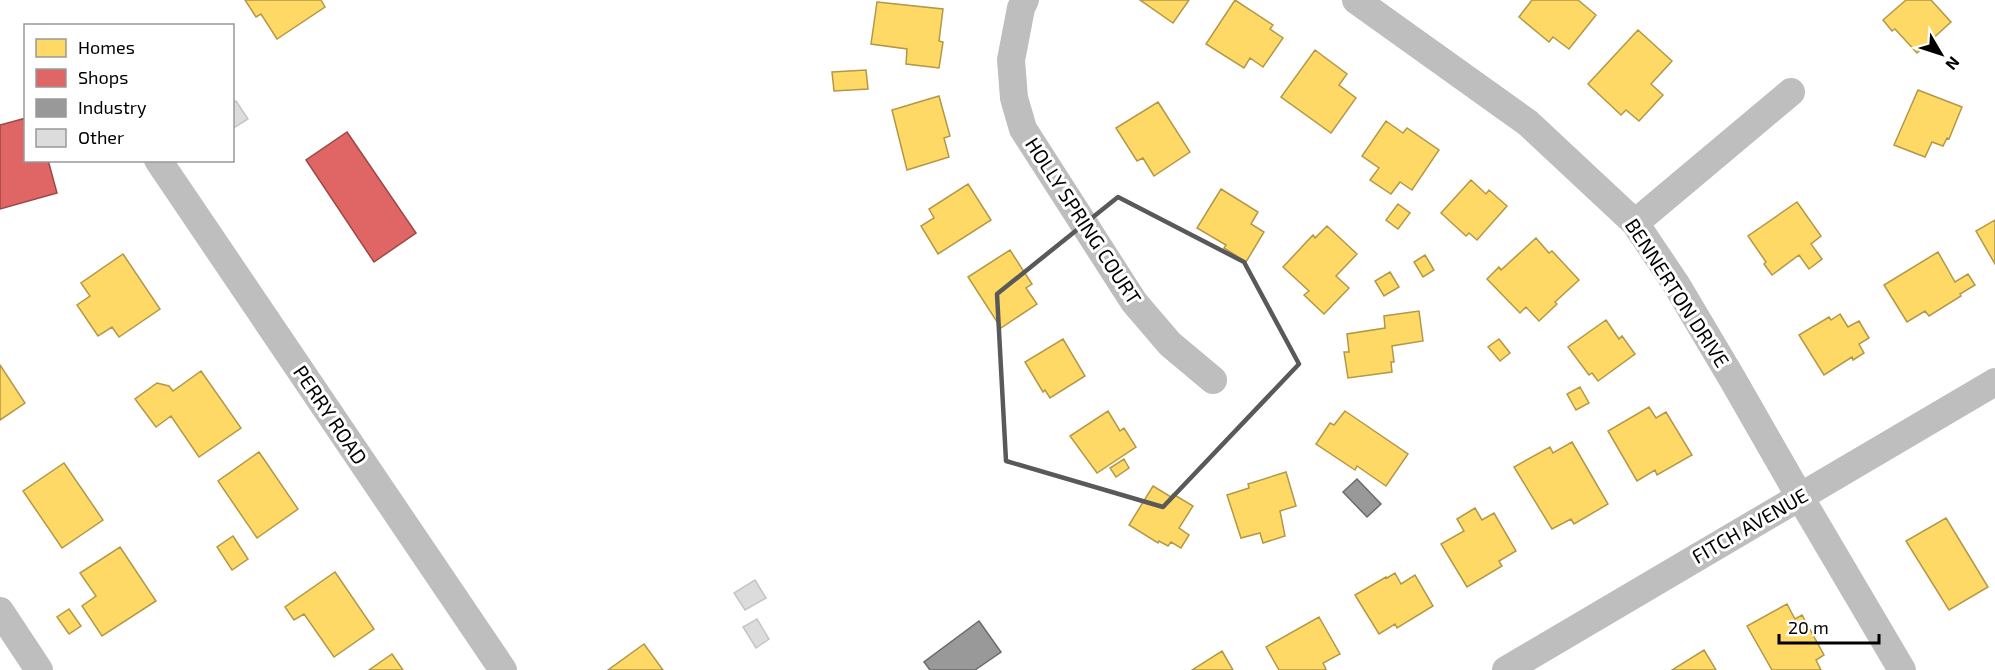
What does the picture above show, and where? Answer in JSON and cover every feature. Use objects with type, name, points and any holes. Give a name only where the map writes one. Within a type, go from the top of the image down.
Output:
[{"type":"street","name":"HOLLY SPRING COURT","points":[[1026,0],[1021,8],[1011,60],[1014,98],[1023,129],[1134,302],[1170,344],[1213,380]]},
{"type":"street","name":"BENNERTON DRIVE","points":[[1356,0],[1528,123],[1635,223],[1722,361],[1902,670]]},
{"type":"street","points":[[1635,223],[1791,92]]},
{"type":"street","name":"PERRY ROAD","points":[[159,162],[503,670]]},
{"type":"street","name":"FITCH AVENUE","points":[[1506,670],[1995,382]]},
{"type":"street","points":[[0,611],[39,670]]},
{"type":"highlighted area","points":[[1118,197],[1244,262],[1299,364],[1163,507],[1006,461],[997,294]]},
{"type":"building: Homes","points":[[245,0],[321,0],[325,7],[277,39],[261,14],[256,17]]},
{"type":"building: Homes","points":[[1140,0],[1189,0],[1173,23]]},
{"type":"building: Homes","points":[[1235,0],[1273,25],[1270,29],[1283,38],[1263,67],[1250,58],[1244,68],[1206,44]]},
{"type":"building: Homes","points":[[1532,0],[1578,0],[1596,15],[1569,49],[1553,37],[1549,42],[1519,17]]},
{"type":"building: Homes","points":[[1906,0],[1931,0],[1951,22],[1917,53],[1895,29],[1892,31],[1883,20]]},
{"type":"building: Homes","points":[[877,2],[943,9],[939,41],[943,42],[939,68],[906,64],[907,49],[871,44]]},
{"type":"building: Homes","points":[[1638,30],[1672,61],[1651,84],[1663,95],[1639,121],[1626,110],[1621,115],[1588,84]]},
{"type":"building: Homes","points":[[1315,50],[1347,74],[1339,85],[1356,98],[1331,133],[1281,97]]},
{"type":"building: Homes","points":[[866,70],[868,89],[834,91],[832,72]]},
{"type":"building: Homes","points":[[1918,90],[1962,107],[1949,139],[1947,138],[1943,146],[1932,142],[1925,157],[1894,145]]},
{"type":"building: Homes","points":[[939,96],[950,136],[944,138],[949,157],[907,170],[892,110]]},
{"type":"building: Homes","points":[[1158,102],[1190,152],[1154,176],[1143,158],[1137,161],[1116,128]]},
{"type":"building: Homes","points":[[1386,121],[1403,133],[1407,128],[1439,150],[1412,190],[1400,182],[1391,194],[1370,180],[1379,168],[1362,156]]},
{"type":"building: Homes","points":[[1471,180],[1486,194],[1489,190],[1507,206],[1477,240],[1469,233],[1466,236],[1441,213]]},
{"type":"building: Homes","points":[[968,184],[991,220],[938,254],[921,226],[934,218],[929,209]]},
{"type":"building: Homes","points":[[1221,189],[1258,212],[1251,224],[1264,232],[1246,262],[1224,248],[1226,245],[1197,228]]},
{"type":"building: Homes","points":[[1797,202],[1821,236],[1811,244],[1822,259],[1809,269],[1799,255],[1772,275],[1748,236]]},
{"type":"building: Homes","points":[[1398,204],[1410,213],[1398,229],[1386,220]]},
{"type":"building: Homes","points":[[1995,220],[1995,264],[1976,231]]},
{"type":"building: Homes","points":[[1327,226],[1357,254],[1336,276],[1349,288],[1324,314],[1304,295],[1309,291],[1283,267],[1313,235],[1315,238]]},
{"type":"building: Homes","points":[[1536,238],[1549,253],[1552,251],[1579,280],[1555,302],[1557,304],[1539,321],[1526,307],[1520,313],[1487,279],[1499,267],[1501,270]]},
{"type":"building: Homes","points":[[1010,250],[1032,284],[1026,288],[1037,304],[1001,328],[968,277]]},
{"type":"building: Homes","points":[[1938,252],[1955,282],[1968,274],[1975,285],[1929,316],[1925,311],[1907,322],[1884,285]]},
{"type":"building: Homes","points":[[123,254],[160,309],[119,337],[112,327],[98,336],[77,305],[90,296],[81,283]]},
{"type":"building: Homes","points":[[1425,255],[1434,270],[1423,277],[1414,262]]},
{"type":"building: Homes","points":[[1390,272],[1399,287],[1384,296],[1375,281]]},
{"type":"building: Homes","points":[[1419,311],[1423,341],[1392,346],[1394,362],[1391,362],[1392,372],[1348,378],[1344,352],[1349,352],[1347,334],[1385,328],[1384,316]]},
{"type":"building: Homes","points":[[1840,314],[1848,327],[1859,321],[1869,338],[1859,344],[1864,353],[1853,360],[1852,357],[1824,375],[1799,335],[1829,317],[1831,320]]},
{"type":"building: Homes","points":[[1606,320],[1619,339],[1622,336],[1635,354],[1598,381],[1592,373],[1589,375],[1568,347]]},
{"type":"building: Homes","points":[[1063,339],[1085,376],[1050,398],[1045,390],[1043,392],[1025,362]]},
{"type":"building: Homes","points":[[1499,339],[1510,353],[1500,361],[1488,347]]},
{"type":"building: Homes","points":[[0,365],[25,403],[0,420]]},
{"type":"building: Homes","points":[[201,371],[241,428],[199,457],[171,416],[156,427],[135,399],[157,383],[169,386],[173,391]]},
{"type":"building: Homes","points":[[1580,387],[1589,403],[1576,410],[1567,394]]},
{"type":"building: Homes","points":[[1649,407],[1656,418],[1666,412],[1692,455],[1657,475],[1655,470],[1637,481],[1608,431]]},
{"type":"building: Homes","points":[[1108,411],[1120,431],[1124,428],[1136,447],[1097,473],[1070,436]]},
{"type":"building: Homes","points":[[1345,411],[1408,454],[1386,486],[1357,466],[1355,470],[1316,444],[1330,423],[1334,425]]},
{"type":"building: Homes","points":[[1572,442],[1608,504],[1574,524],[1571,519],[1552,529],[1514,467],[1550,447],[1553,453]]},
{"type":"building: Homes","points":[[259,452],[298,509],[257,538],[218,481]]},
{"type":"building: Homes","points":[[1124,459],[1129,468],[1116,477],[1110,468]]},
{"type":"building: Homes","points":[[64,463],[103,520],[62,548],[23,491]]},
{"type":"building: Homes","points":[[1286,472],[1296,506],[1280,511],[1285,536],[1263,543],[1260,533],[1241,538],[1227,495],[1249,488],[1248,484]]},
{"type":"building: Homes","points":[[1153,486],[1193,506],[1179,528],[1189,535],[1181,548],[1171,542],[1168,546],[1159,541],[1158,543],[1129,525]]},
{"type":"building: Homes","points":[[1475,508],[1482,520],[1494,513],[1516,551],[1499,561],[1502,566],[1467,587],[1441,544],[1464,531],[1457,519]]},
{"type":"building: Homes","points":[[1946,518],[1988,587],[1949,610],[1906,541]]},
{"type":"building: Homes","points":[[233,536],[248,559],[232,570],[217,547]]},
{"type":"building: Homes","points":[[120,547],[156,601],[102,636],[82,606],[96,596],[80,573]]},
{"type":"building: Homes","points":[[335,572],[374,629],[334,657],[304,614],[294,620],[285,607]]},
{"type":"building: Homes","points":[[1395,573],[1401,584],[1415,575],[1433,606],[1397,628],[1395,624],[1379,634],[1355,595]]},
{"type":"building: Homes","points":[[1787,604],[1795,619],[1802,615],[1824,655],[1816,660],[1821,670],[1772,670],[1747,626]]},
{"type":"building: Homes","points":[[69,609],[81,626],[69,634],[57,617]]},
{"type":"building: Homes","points":[[1319,617],[1340,654],[1323,663],[1326,669],[1324,670],[1279,670],[1266,647]]},
{"type":"building: Homes","points":[[644,644],[663,670],[608,670]]},
{"type":"building: Homes","points":[[1704,650],[1716,670],[1672,670]]},
{"type":"building: Homes","points":[[1222,651],[1233,670],[1192,670]]},
{"type":"building: Homes","points":[[392,654],[403,670],[369,670]]},
{"type":"building: Shops","points":[[24,119],[24,162],[49,162],[57,193],[0,209],[0,125]]},
{"type":"building: Shops","points":[[347,132],[416,233],[374,262],[306,160]]},
{"type":"building: Industry","points":[[1357,479],[1381,504],[1367,517],[1343,492]]},
{"type":"building: Industry","points":[[979,621],[1001,652],[975,670],[930,670],[924,662]]},
{"type":"building: Other","points":[[236,101],[248,119],[234,128],[234,102]]},
{"type":"building: Other","points":[[755,580],[766,598],[745,610],[734,593]]},
{"type":"building: Other","points":[[757,619],[769,639],[756,648],[743,627]]}]
